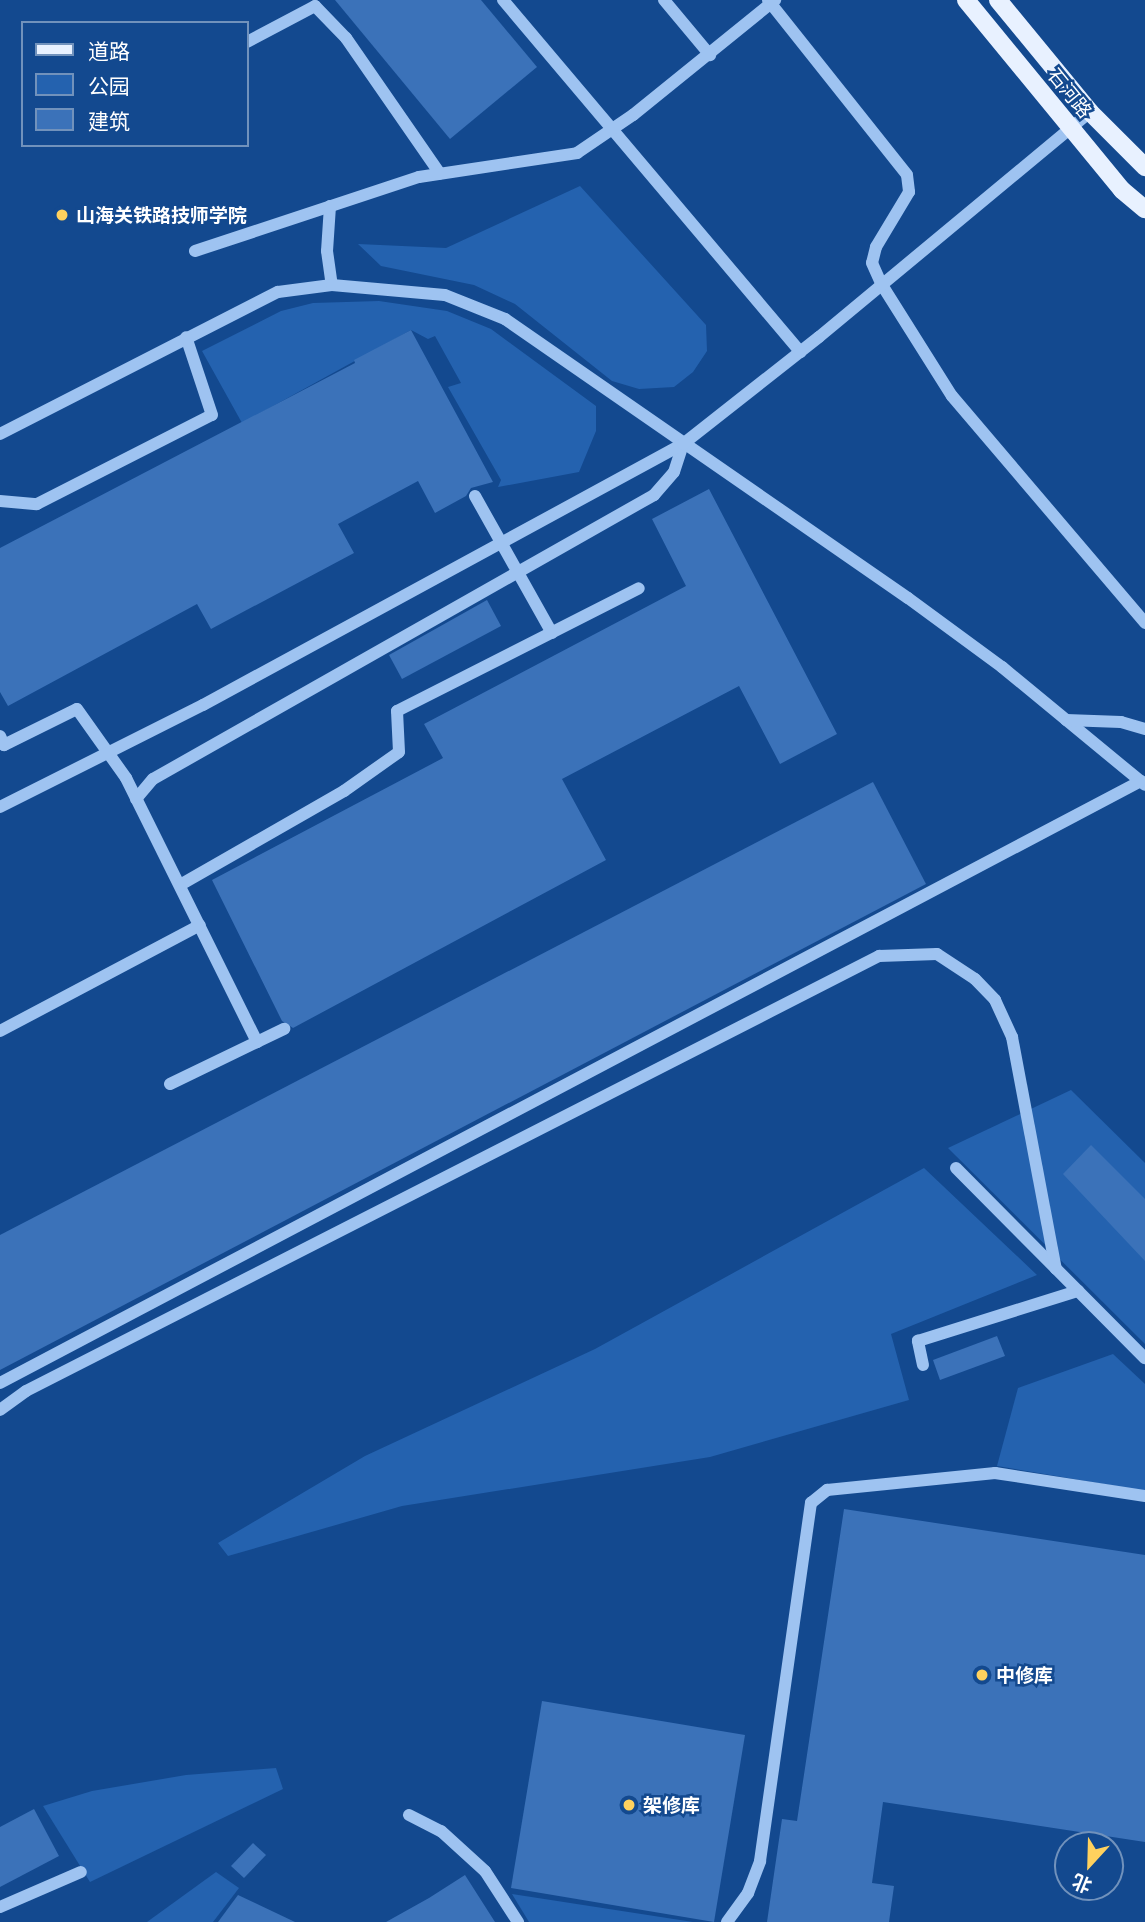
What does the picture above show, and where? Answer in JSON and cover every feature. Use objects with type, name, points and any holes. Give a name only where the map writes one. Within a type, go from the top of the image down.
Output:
[{"type":"main road","name":"石河路","points":[[967,0],[1122,190],[1145,209]]},
{"type":"main road","name":"石河路","points":[[998,0],[1090,112],[1145,167]]},
{"type":"lane","points":[[503,0],[800,352]]},
{"type":"lane","points":[[664,0],[710,55]]},
{"type":"lane","points":[[195,251],[419,177],[578,153],[710,55],[772,1],[907,175],[909,192],[876,247],[872,263],[883,285],[952,396],[1145,623]]},
{"type":"lane","points":[[248,41],[314,6],[346,38],[440,174]]},
{"type":"lane","points":[[0,807],[500,545],[617,476],[682,444],[883,285],[1090,112]]},
{"type":"lane","points":[[330,206],[327,251],[332,285]]},
{"type":"lane","points":[[0,434],[278,292],[332,285],[444,295],[506,319],[682,444],[908,597],[1143,783],[0,1383]]},
{"type":"lane","points":[[0,502],[37,504],[212,415],[186,337]]},
{"type":"lane","points":[[136,799],[153,779],[654,495],[674,472],[682,444]]},
{"type":"lane","points":[[475,496],[500,545],[552,633]]},
{"type":"lane","points":[[180,885],[344,791],[400,752],[397,711],[639,588]]},
{"type":"lane","points":[[0,736],[4,745],[77,709],[136,799],[257,1042]]},
{"type":"lane","points":[[1066,720],[1121,722],[1145,729]]},
{"type":"lane","points":[[0,1031],[200,925]]},
{"type":"lane","points":[[0,1410],[26,1391],[879,956],[937,954],[975,979],[995,1000],[1012,1037],[1056,1269]]},
{"type":"lane","points":[[170,1084],[284,1029]]},
{"type":"lane","points":[[956,1168],[1145,1358]]},
{"type":"lane","points":[[923,1365],[918,1341],[1078,1291]]},
{"type":"lane","points":[[727,1922],[748,1893],[760,1861],[811,1503],[827,1490],[995,1473],[1145,1496]]},
{"type":"lane","points":[[408,1815],[441,1832],[485,1871],[518,1922]]},
{"type":"lane","points":[[0,1907],[81,1872]]},
{"type":"green space","points":[[580,186],[706,325],[707,351],[693,372],[674,387],[639,389],[612,381],[515,304],[474,285],[381,266],[358,244],[446,248]]},
{"type":"green space","points":[[379,301],[447,311],[491,329],[596,406],[596,431],[579,472],[498,487],[501,480],[448,387],[461,383],[435,336],[428,339],[411,330],[242,423],[202,351],[281,311],[313,303]]},
{"type":"green space","points":[[1071,1090],[1145,1163],[1145,1344],[948,1148]]},
{"type":"green space","points":[[924,1168],[1037,1275],[891,1334],[909,1400],[710,1457],[402,1506],[228,1556],[218,1543],[365,1456],[595,1349]]},
{"type":"green space","points":[[1113,1354],[1145,1384],[1145,1491],[997,1466],[1018,1388]]},
{"type":"green space","points":[[276,1768],[283,1789],[90,1882],[43,1806],[92,1791],[186,1775]]},
{"type":"green space","points":[[216,1872],[239,1888],[213,1922],[147,1922]]},
{"type":"green space","points":[[512,1894],[693,1922],[529,1922]]},
{"type":"building","points":[[335,0],[481,0],[537,67],[450,139]]},
{"type":"building","points":[[411,330],[493,482],[471,488],[466,496],[435,513],[418,481],[338,524],[354,553],[211,629],[197,604],[8,706],[0,692],[0,548],[355,363],[354,360]]},
{"type":"building","points":[[709,489],[837,734],[780,764],[739,686],[562,779],[606,860],[293,1028],[282,1021],[212,880],[443,758],[424,724],[686,586],[652,519]]},
{"type":"building","points":[[487,600],[501,626],[402,679],[389,655]]},
{"type":"building","points":[[873,782],[926,884],[0,1370],[0,1235]]},
{"type":"building","points":[[1091,1145],[1145,1199],[1145,1261],[1063,1174]]},
{"type":"building","points":[[997,1336],[1005,1356],[940,1380],[933,1360]]},
{"type":"building","name":"中修库","points":[[844,1509],[1145,1555],[1145,1842],[1124,1839],[1124,1831],[1073,1831],[883,1802],[872,1883],[894,1886],[889,1922],[767,1922],[782,1819],[797,1821]]},
{"type":"building","name":"架修库","points":[[542,1701],[745,1735],[714,1922],[511,1888]]},
{"type":"building","points":[[34,1809],[59,1856],[0,1887],[0,1827]]},
{"type":"building","points":[[253,1843],[266,1855],[244,1878],[231,1866]]},
{"type":"building","points":[[465,1875],[495,1922],[386,1922],[429,1898]]},
{"type":"building","points":[[238,1895],[255,1903],[295,1922],[218,1922]]},
{"type":"place","name":"山海关铁路技师学院","points":[[62,215]]},
{"type":"place","name":"中修库","points":[[982,1675]]},
{"type":"place","name":"架修库","points":[[629,1805]]}]
